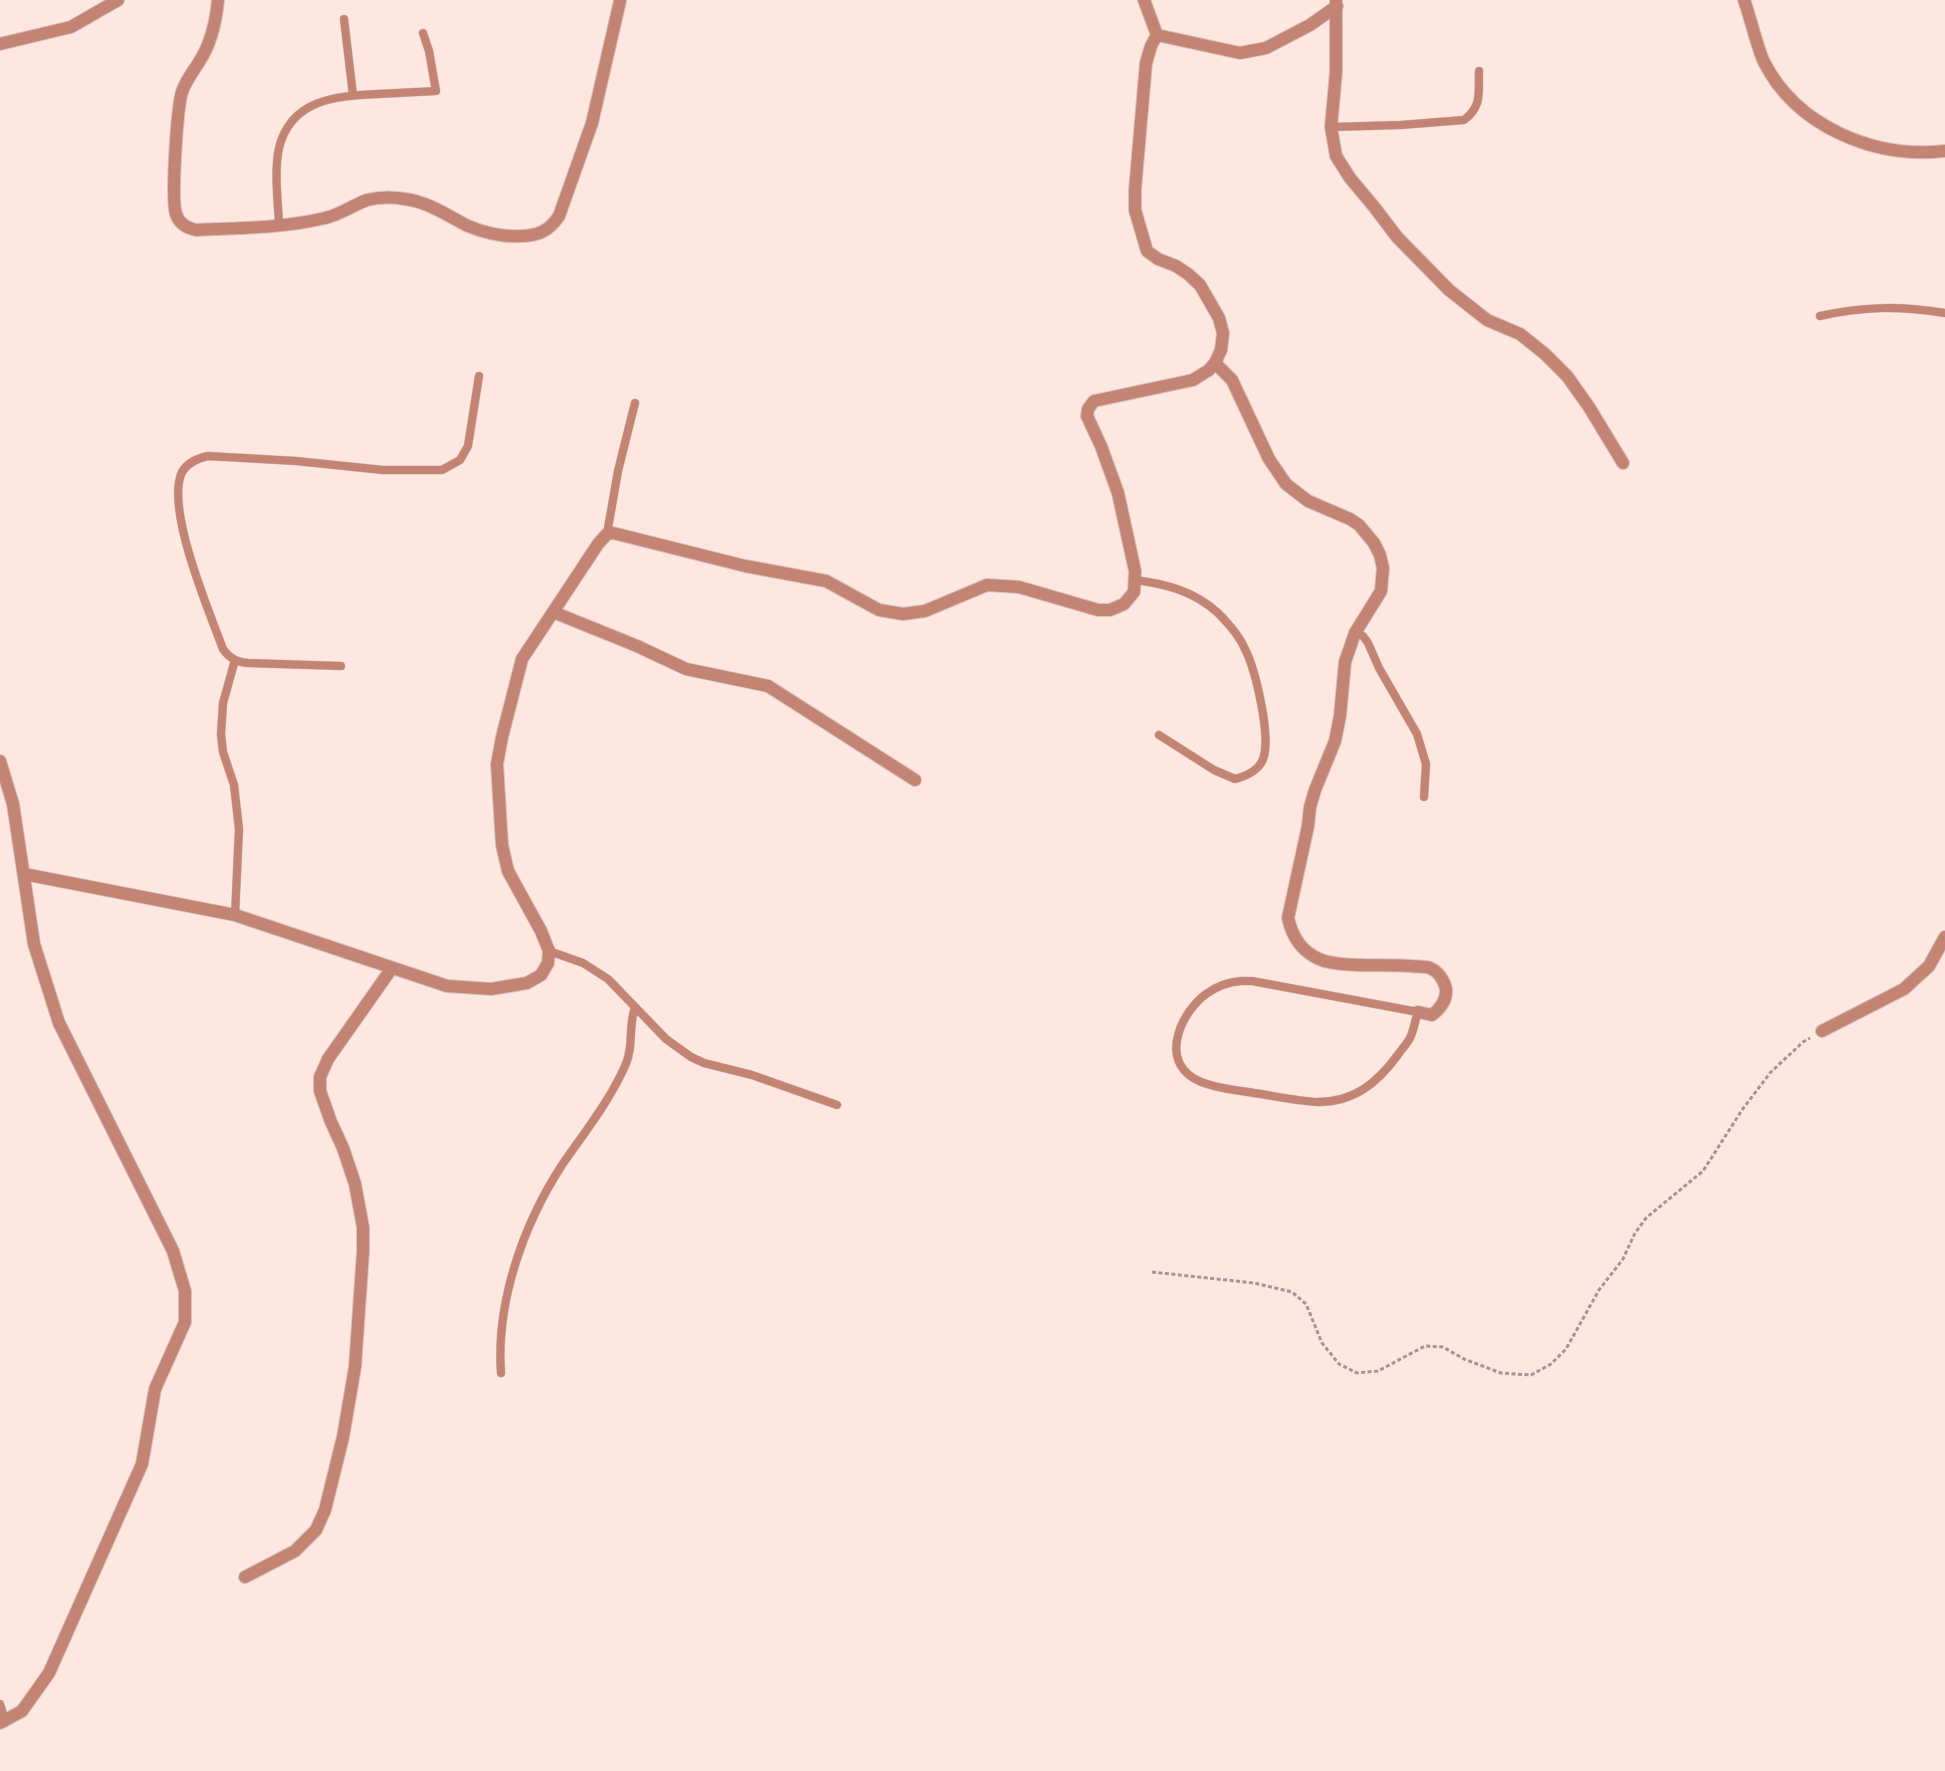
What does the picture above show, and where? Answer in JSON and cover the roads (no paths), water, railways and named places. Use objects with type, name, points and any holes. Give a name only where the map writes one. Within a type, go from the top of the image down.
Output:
[{"type":"street","points":[[0,44],[71,27],[118,0]]},
{"type":"street","points":[[218,0],[217,14],[207,46],[185,84],[180,103],[175,162],[176,213],[181,223],[196,230],[279,225],[326,218],[368,200],[394,198],[415,201],[448,214],[468,226],[499,235],[533,235],[547,230],[559,216],[592,123],[620,1]]},
{"type":"street","points":[[24,874],[235,915],[447,986],[491,989],[527,982],[541,975],[548,963],[549,951],[541,931],[508,871],[502,845],[497,764],[522,659],[598,544],[608,534],[613,533],[647,540],[745,566],[826,581],[878,610],[903,614],[925,611],[987,585],[1019,587],[1098,610],[1110,610],[1124,604],[1134,592],[1135,571],[1118,493],[1102,446],[1087,416],[1088,409],[1094,401],[1193,380],[1209,370],[1215,363],[1221,350],[1223,333],[1215,309],[1200,284],[1176,266],[1158,259],[1147,251],[1135,210],[1146,63],[1151,46],[1157,35],[1144,0]]},
{"type":"street","points":[[1744,0],[1764,61],[1793,100],[1814,117],[1836,133],[1860,143],[1892,150],[1945,151]]},
{"type":"street","points":[[1157,35],[1240,53],[1266,48],[1310,25],[1336,3]]},
{"type":"street","points":[[1336,3],[1336,72],[1331,127],[1336,156],[1350,178],[1397,237],[1449,290],[1487,320],[1520,334],[1545,354],[1567,376],[1589,407],[1623,463]]},
{"type":"street","points":[[1215,363],[1232,380],[1269,459],[1286,484],[1308,501],[1360,525],[1374,542],[1383,568],[1381,590],[1356,633],[1345,662],[1340,716],[1335,741],[1310,807],[1308,826],[1288,918],[1290,928],[1301,947],[1319,959],[1334,963],[1388,964],[1429,968],[1435,971],[1446,988],[1443,1003],[1439,1010],[1432,1015],[1418,1012]]},
{"type":"street","points":[[553,612],[637,646],[686,669],[768,686],[915,780]]},
{"type":"street","points":[[0,760],[13,804],[34,944],[59,1023],[173,1251],[185,1291],[185,1322],[156,1389],[142,1464],[49,1673],[22,1711],[2,1721]]},
{"type":"street","points":[[1822,1031],[1904,989],[1929,966],[1945,937]]},
{"type":"street","points":[[245,1578],[295,1551],[316,1530],[325,1510],[343,1437],[355,1367],[363,1252],[362,1227],[355,1184],[320,1091],[320,1077],[328,1058],[392,968]]},
{"type":"lane","points":[[344,18],[353,95]]},
{"type":"lane","points":[[279,225],[277,158],[284,136],[295,118],[310,106],[329,98],[436,91],[429,51],[423,33]]},
{"type":"lane","points":[[1331,127],[1401,126],[1464,120],[1471,115],[1478,105],[1479,71]]},
{"type":"lane","points":[[1820,316],[1843,311],[1884,307],[1945,313]]},
{"type":"lane","points":[[341,666],[248,663],[235,660],[223,649],[188,550],[182,525],[179,490],[182,472],[200,458],[215,456],[296,461],[383,470],[442,470],[460,460],[468,446],[479,376]]},
{"type":"lane","points":[[608,534],[618,471],[635,403]]},
{"type":"lane","points":[[1135,580],[1164,584],[1192,594],[1218,614],[1238,636],[1246,650],[1258,690],[1266,734],[1264,757],[1254,770],[1236,779],[1214,770],[1159,735]]},
{"type":"lane","points":[[1356,633],[1363,636],[1368,643],[1379,668],[1417,734],[1426,764],[1424,797]]},
{"type":"lane","points":[[235,660],[223,703],[221,734],[223,752],[234,785],[239,829],[235,915]]},
{"type":"lane","points":[[549,951],[583,963],[608,979],[666,1038],[691,1057],[704,1063],[752,1075],[837,1105]]},
{"type":"lane","points":[[1252,981],[1418,1012],[1410,1038],[1377,1080],[1356,1094],[1330,1101],[1317,1102],[1202,1083],[1194,1079],[1182,1068],[1176,1052],[1176,1043],[1187,1015],[1206,994],[1229,982],[1252,981]]},
{"type":"lane","points":[[501,1373],[500,1334],[503,1312],[524,1243],[548,1190],[605,1103],[626,1065],[631,1045],[631,1022],[636,1007]]},
{"type":"lane","points":[[0,1704],[2,1721]]}]
